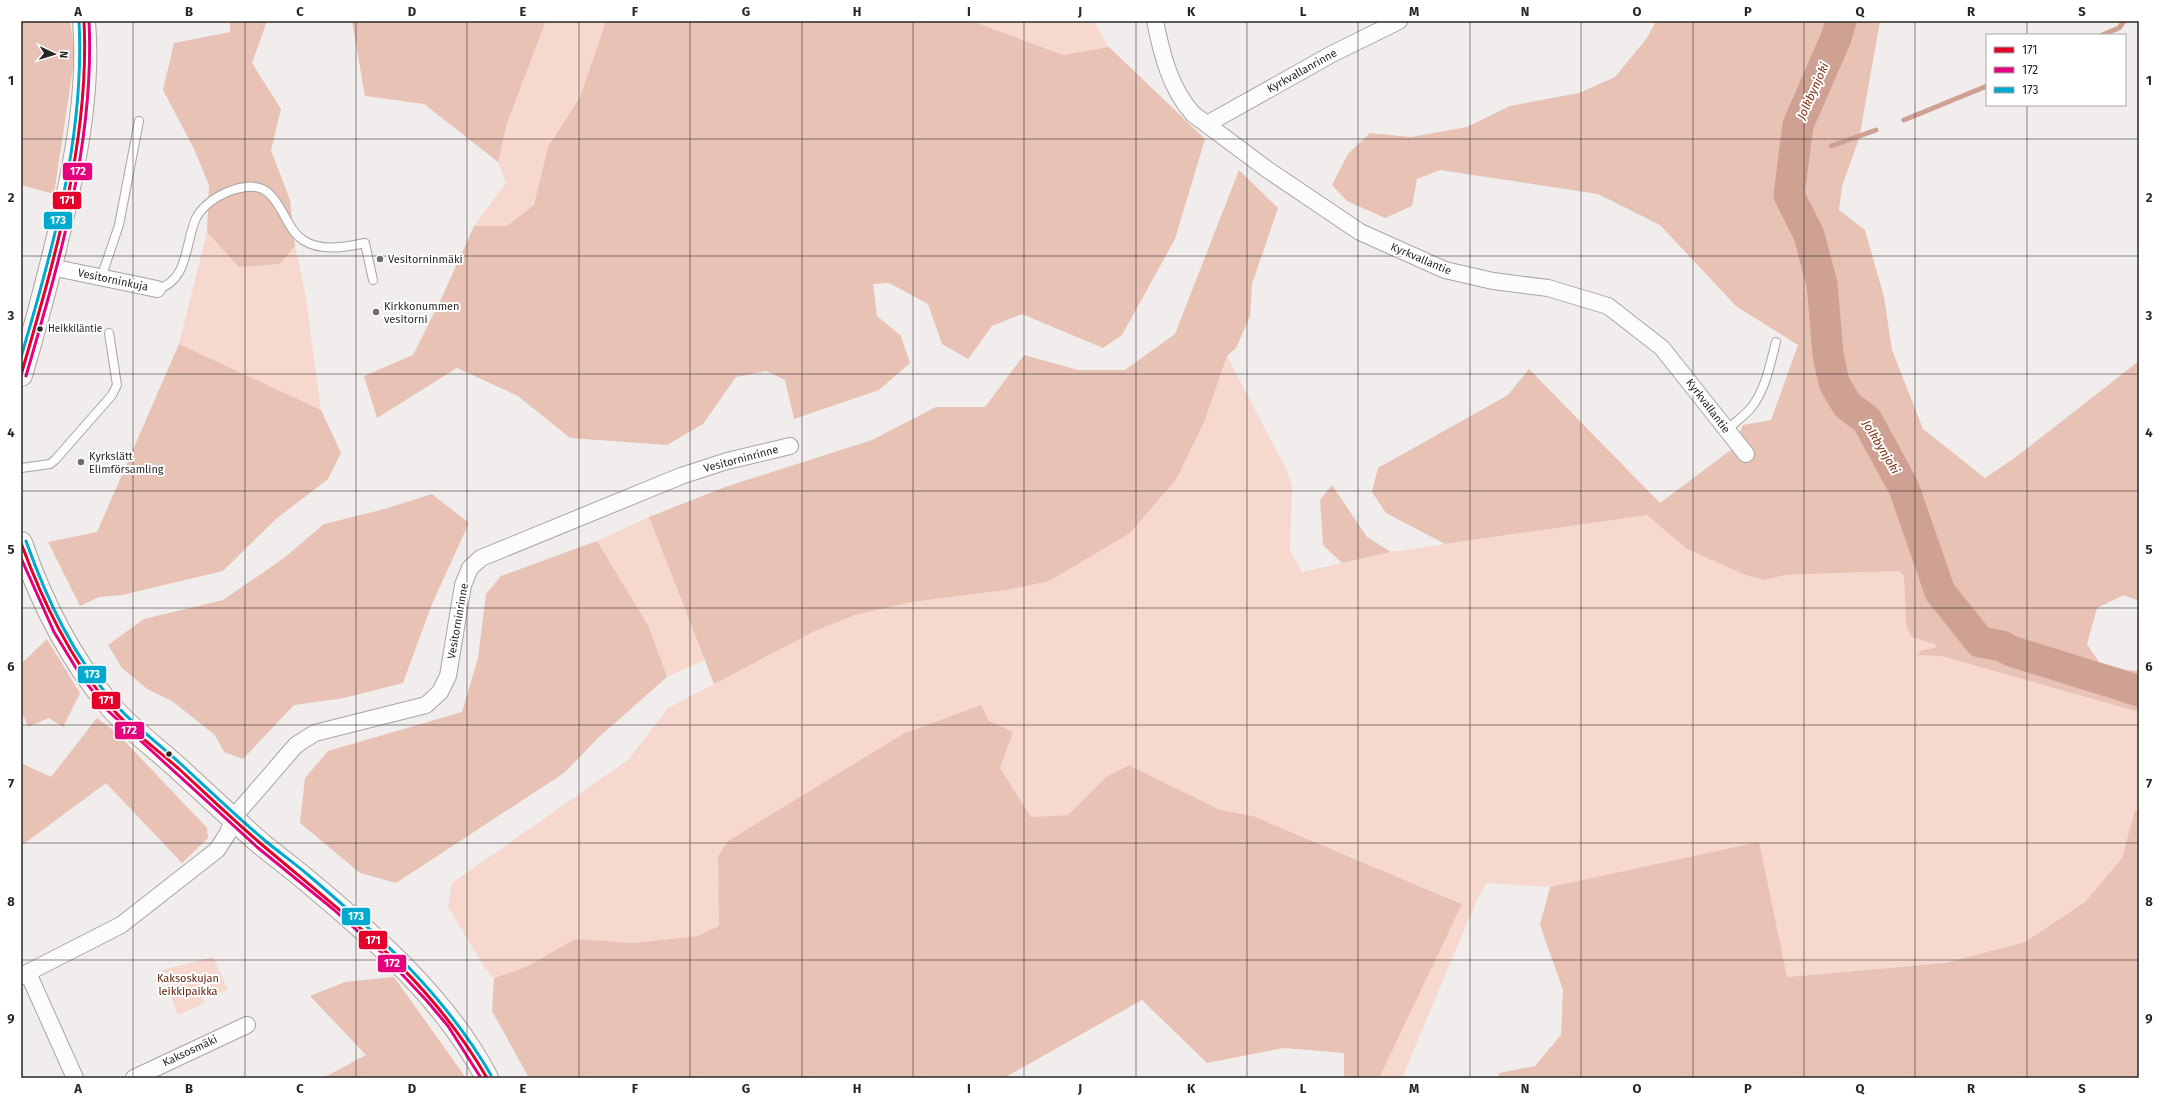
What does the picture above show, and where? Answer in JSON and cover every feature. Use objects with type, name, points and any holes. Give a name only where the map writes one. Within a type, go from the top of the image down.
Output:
[{"type":"main road","points":[[21,375],[51,266],[77,148],[86,79],[87,52],[84,21]]},
{"type":"main road","points":[[21,543],[30,570],[65,638],[84,671],[107,702],[148,742],[233,818],[376,941],[418,985],[456,1030],[487,1078]]},
{"type":"street","name":"Kyrkvallantie","points":[[1155,21],[1165,63],[1173,85],[1184,103],[1194,114],[1268,170],[1360,232],[1445,270],[1493,281],[1553,289],[1608,306],[1662,348],[1726,431],[1746,454]]},
{"type":"street","name":"Kyrkvallanrinne","points":[[1207,124],[1332,54],[1399,21]]},
{"type":"street","name":"Vesitorninkuja","points":[[51,266],[157,289]]},
{"type":"street","name":"Vesitorninrinne","points":[[25,975],[121,925],[220,847],[233,818],[296,745],[315,733],[426,705],[440,692],[448,676],[463,584],[470,568],[481,558],[681,476],[727,461],[790,446]]},
{"type":"street","points":[[25,975],[75,1078]]},
{"type":"street","name":"Kaksosmäki","points":[[134,1078],[246,1025]]},
{"type":"lane","points":[[101,278],[119,225],[139,121]]},
{"type":"lane","name":"Vesitorninkuja","points":[[157,289],[169,283],[184,262],[196,218],[205,206],[224,194],[247,186],[257,186],[268,193],[276,202],[302,240],[317,245],[342,248],[365,243],[373,280]]},
{"type":"lane","points":[[21,468],[50,464],[112,395],[117,385],[109,333]]},
{"type":"lane","points":[[1726,431],[1751,408],[1758,396],[1764,385],[1776,342]]},
{"type":"green space","points":[[546,21],[606,21],[580,97],[548,147],[534,205],[507,226],[474,226],[506,183],[498,162],[507,123]]},
{"type":"green space","points":[[972,21],[1093,21],[1109,47],[1063,55]]},
{"type":"green space","points":[[207,232],[240,267],[280,264],[295,246],[305,292],[321,410],[179,344]]},
{"type":"green space","points":[[1227,356],[1286,469],[1292,485],[1290,551],[1302,572],[1391,552],[1647,515],[1687,549],[1745,575],[1765,580],[1785,575],[1900,571],[1904,576],[1906,625],[1937,647],[1920,651],[1917,655],[1941,656],[2139,712],[2139,810],[2135,811],[2122,858],[2085,902],[2025,942],[1945,963],[1787,977],[1758,843],[1550,887],[1486,883],[1476,902],[1402,1078],[1379,1078],[1461,903],[1253,816],[1220,810],[1129,765],[1106,777],[1068,815],[1031,817],[1000,768],[1013,732],[988,720],[718,857],[719,926],[697,936],[634,943],[575,939],[526,967],[494,978],[485,968],[448,907],[452,883],[628,760],[668,708],[815,631],[855,615],[912,602],[1006,590],[1177,478],[1205,420]]},
{"type":"green space","points":[[649,517],[704,660],[667,677],[649,627],[597,541]]},
{"type":"green space","name":"Kaksoskujan leikkipaikka","points":[[213,957],[228,990],[202,998],[205,1003],[178,1015],[162,970]]},
{"type":"shaded area","points":[[21,21],[70,21],[75,54],[54,194],[21,185]]},
{"type":"shaded area","points":[[230,21],[267,21],[252,63],[281,109],[271,150],[290,200],[295,246],[280,264],[239,267],[207,232],[209,185],[194,149],[163,90],[174,43],[230,32]]},
{"type":"shaded area","points":[[352,21],[546,21],[507,123],[498,162],[424,104],[365,96]]},
{"type":"shaded area","points":[[606,21],[972,21],[1063,55],[1109,47],[1205,139],[1175,239],[1122,335],[1103,348],[1022,314],[992,326],[968,359],[942,344],[928,304],[889,283],[873,284],[877,316],[901,336],[910,363],[879,390],[794,419],[785,380],[766,371],[736,377],[703,424],[667,445],[570,438],[518,396],[457,368],[377,418],[364,376],[413,355],[443,295],[474,226],[507,226],[534,205],[548,147],[580,97]]},
{"type":"shaded area","points":[[1656,21],[1880,21],[1859,139],[1842,186],[1839,210],[1865,230],[1884,297],[1892,350],[1923,429],[1985,478],[2016,457],[2139,361],[2139,601],[2124,595],[2097,608],[2087,644],[2099,662],[2127,670],[2139,671],[2139,712],[1941,656],[1917,655],[1920,651],[1937,647],[1934,644],[1912,637],[1906,625],[1904,576],[1899,571],[1785,575],[1765,580],[1745,575],[1687,549],[1647,515],[1445,544],[1386,513],[1372,492],[1378,468],[1508,395],[1529,369],[1660,503],[1732,449],[1743,425],[1771,420],[1798,345],[1736,306],[1660,225],[1598,194],[1440,170],[1417,179],[1412,206],[1385,218],[1347,201],[1332,185],[1348,154],[1370,133],[1411,137],[1467,127],[1510,106],[1579,93],[1615,77],[1647,38]]},
{"type":"shaded area","points":[[1239,170],[1278,208],[1252,284],[1250,316],[1236,348],[1227,356],[1205,420],[1177,478],[1130,533],[1049,581],[1006,590],[912,602],[855,615],[815,631],[714,684],[649,517],[725,487],[872,440],[936,407],[985,407],[1024,355],[1078,370],[1125,370],[1175,334]]},
{"type":"shaded area","points":[[179,344],[321,410],[341,453],[328,479],[276,519],[223,571],[122,595],[99,597],[80,606],[48,542],[97,532]]},
{"type":"shaded area","points":[[1332,485],[1367,537],[1391,552],[1342,563],[1323,545],[1320,500]]},
{"type":"shaded area","points":[[432,494],[469,523],[432,604],[403,683],[344,698],[294,705],[243,759],[224,752],[215,735],[172,701],[147,689],[122,668],[108,645],[144,619],[223,600],[284,558],[324,524],[381,510]]},
{"type":"shaded area","points":[[597,541],[649,627],[667,677],[599,737],[564,773],[396,883],[360,873],[300,823],[305,778],[328,751],[462,712],[478,658],[486,594],[501,576]]},
{"type":"shaded area","points":[[47,639],[80,693],[63,727],[49,718],[28,727],[21,710],[21,664]]},
{"type":"shaded area","points":[[981,705],[988,720],[1013,732],[1000,768],[1031,817],[1068,815],[1106,777],[1129,765],[1220,810],[1253,816],[1462,904],[1379,1078],[1344,1078],[1344,1053],[1284,1048],[1207,1063],[1142,1000],[1004,1078],[529,1078],[492,1011],[494,978],[526,967],[575,939],[634,943],[697,936],[719,926],[718,857],[728,841],[903,734]]},
{"type":"shaded area","points":[[97,718],[117,733],[207,828],[208,838],[182,863],[106,783],[21,846],[21,763],[51,777]]},
{"type":"shaded area","points":[[2135,810],[2139,810],[2139,1078],[1499,1078],[1499,1073],[1535,1066],[1561,1035],[1563,990],[1540,925],[1550,887],[1759,842],[1787,977],[1945,963],[2025,942],[2085,902],[2122,858]]},
{"type":"shaded area","points":[[394,977],[466,1078],[323,1078],[366,1055],[310,996],[345,982]]},
{"type":"waterway","name":"Jolkbynjoki","points":[[1841,21],[1836,38],[1798,125],[1789,195],[1809,235],[1822,284],[1828,354],[1834,383],[1847,405],[1867,420],[1904,488],[1940,592],[1980,642],[2002,646],[2011,651],[2139,691]]},
{"type":"waterway","points":[[2104,34],[2119,28],[2124,21]]},
{"type":"waterway","points":[[1904,120],[1986,86]]},
{"type":"waterway","points":[[1831,146],[1876,130]]},
{"type":"transit line","name":"173","points":[[21,357],[55,233],[72,149],[80,64],[79,21]]},
{"type":"transit line","name":"171","points":[[21,375],[57,245],[75,156],[81,111],[84,66],[84,21]]},
{"type":"transit line","name":"172","points":[[26,376],[62,245],[80,156],[86,111],[89,66],[89,21]]},
{"type":"transit line","name":"173","points":[[26,541],[43,585],[63,628],[87,668],[116,705],[252,829],[334,897],[384,943],[408,967],[453,1018],[491,1075]]},
{"type":"transit line","name":"171","points":[[21,543],[48,608],[70,650],[96,689],[111,707],[134,731],[178,768],[250,834],[355,923],[384,950],[439,1009],[464,1042],[487,1078]]},
{"type":"transit line","name":"172","points":[[21,558],[54,632],[79,673],[107,710],[257,847],[333,909],[382,953],[448,1026],[481,1078]]},
{"type":"place","name":"Vesitorninmäki","points":[[380,259]]},
{"type":"place","name":"Kirkkonummen vesitorni","points":[[376,312]]},
{"type":"place","name":"Heikkiläntie","points":[[40,329]]},
{"type":"place","name":"Kyrkslätt Elimförsamling","points":[[81,462]]}]
